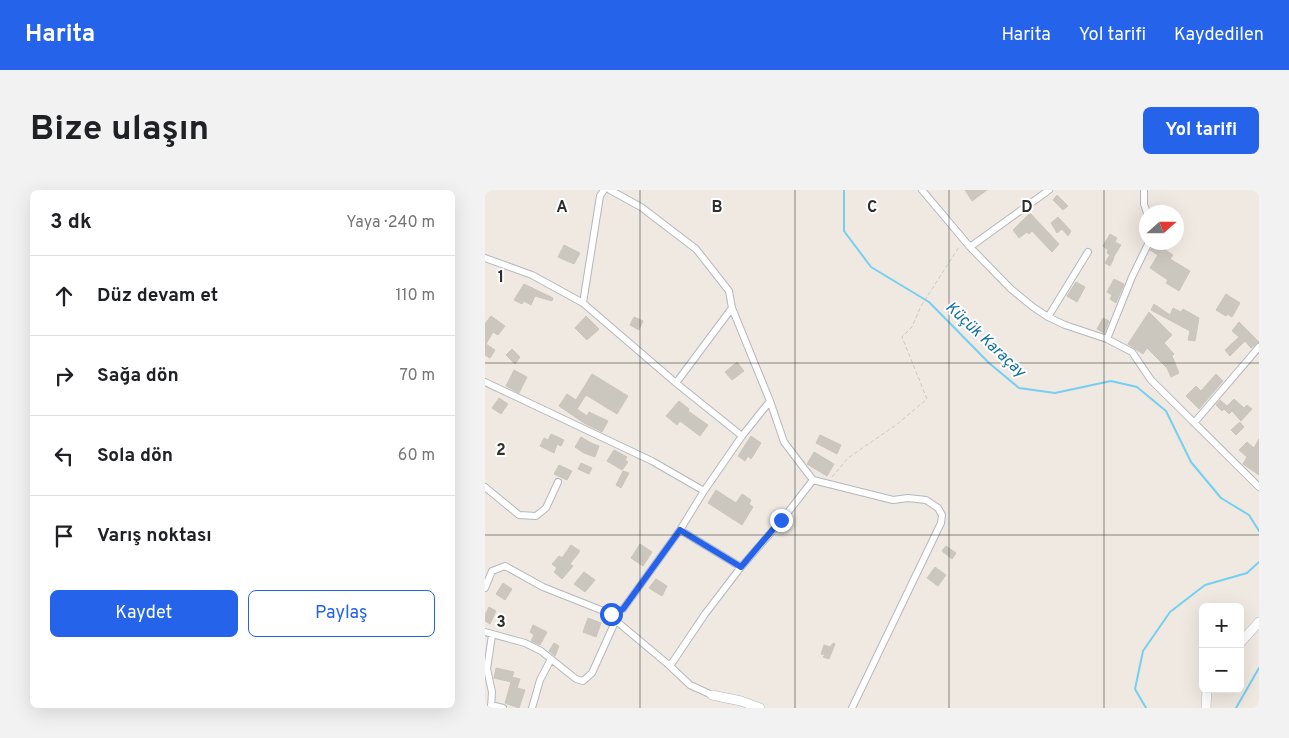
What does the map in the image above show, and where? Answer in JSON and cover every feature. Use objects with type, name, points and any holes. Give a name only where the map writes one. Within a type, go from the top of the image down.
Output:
[{"type":"street","points":[[583,303],[600,196],[604,190]]},
{"type":"street","points":[[610,190],[641,207],[695,249],[729,291],[732,308],[770,401],[784,442],[813,480],[893,500],[908,498],[926,500],[938,508],[942,516],[941,523],[852,708]]},
{"type":"street","points":[[922,190],[969,247],[1011,289],[1048,317],[1082,332],[1107,339],[1132,352],[1151,380],[1258,483]]},
{"type":"street","points":[[969,247],[1049,190]]},
{"type":"street","points":[[1144,190],[1144,205]]},
{"type":"street","points":[[1107,339],[1145,250]]},
{"type":"street","points":[[1048,317],[1088,252]]},
{"type":"street","points":[[485,258],[532,275],[583,303],[676,383],[742,436]]},
{"type":"street","points":[[676,383],[732,308]]},
{"type":"street","points":[[1194,422],[1259,346]]},
{"type":"street","points":[[485,382],[652,462],[704,492]]},
{"type":"street","points":[[611,614],[623,609],[680,530],[742,436],[770,401]]},
{"type":"street","points":[[670,666],[705,614],[741,567],[813,480]]},
{"type":"street","points":[[485,487],[519,515],[536,516],[546,508],[558,482]]},
{"type":"street","points":[[680,530],[741,567]]},
{"type":"street","points":[[485,588],[487,575],[505,566],[543,587],[611,614],[615,622],[670,666],[690,685],[712,695],[741,701],[760,708]]},
{"type":"street","points":[[485,632],[525,643],[541,651],[576,679],[583,681],[592,673],[615,622]]},
{"type":"street","points":[[1244,638],[1259,622]]},
{"type":"street","points":[[492,635],[487,669],[492,692],[491,707],[503,708]]},
{"type":"street","points":[[532,708],[540,680],[551,659]]},
{"type":"street","points":[[1206,708],[1207,693]]},
{"type":"path","points":[[830,484],[832,477],[848,458],[896,426],[927,399],[902,337],[912,327],[922,304],[964,240]]},
{"type":"building","points":[[965,190],[987,190],[972,201]]},
{"type":"building","points":[[1057,195],[1068,206],[1063,210],[1053,200]]},
{"type":"building","points":[[1030,213],[1059,244],[1052,252],[1032,231],[1019,238],[1013,230]]},
{"type":"building","points":[[1058,217],[1071,231],[1068,236],[1062,229],[1057,233],[1051,223]]},
{"type":"building","points":[[1110,234],[1117,238],[1115,242],[1121,245],[1113,258],[1103,246]]},
{"type":"building","points":[[564,245],[580,253],[574,264],[558,257]]},
{"type":"building","points":[[1150,250],[1166,250],[1173,255],[1170,259],[1190,271],[1179,291],[1166,283],[1168,280],[1150,268],[1158,255]]},
{"type":"building","points":[[1109,256],[1114,258],[1110,266],[1105,263]]},
{"type":"building","points":[[1114,279],[1124,284],[1116,303],[1110,299],[1112,295],[1107,292]]},
{"type":"building","points":[[1076,282],[1085,287],[1077,302],[1067,296]]},
{"type":"building","points":[[524,284],[553,298],[552,301],[535,296],[531,305],[524,301],[522,304],[514,300]]},
{"type":"building","points":[[1226,294],[1240,303],[1232,317],[1216,310]]},
{"type":"building","points":[[1154,304],[1170,315],[1173,308],[1181,312],[1183,309],[1199,318],[1195,341],[1188,340],[1190,331],[1151,310]]},
{"type":"building","points":[[1149,312],[1172,335],[1164,343],[1174,354],[1172,356],[1179,373],[1171,377],[1167,368],[1147,348],[1143,354],[1128,344]]},
{"type":"building","points":[[491,316],[505,326],[498,335],[493,332],[486,344],[495,350],[490,358],[485,355],[485,324]]},
{"type":"building","points":[[586,316],[599,329],[587,340],[575,328]]},
{"type":"building","points":[[634,317],[643,321],[639,330],[630,325]]},
{"type":"building","points":[[1103,318],[1109,321],[1104,333],[1097,329]]},
{"type":"building","points":[[1239,322],[1259,342],[1251,348],[1245,341],[1230,356],[1225,350],[1239,337],[1232,331]]},
{"type":"building","points":[[512,349],[520,357],[515,364],[506,355]]},
{"type":"building","points":[[737,362],[744,371],[732,380],[725,372]]},
{"type":"building","points":[[514,370],[527,377],[519,393],[506,386]]},
{"type":"building","points":[[592,374],[628,396],[617,414],[586,395],[577,409],[587,416],[589,412],[608,421],[602,432],[584,423],[559,406],[567,394],[576,400]]},
{"type":"building","points":[[1216,374],[1223,381],[1199,409],[1186,396],[1196,386],[1201,391]]},
{"type":"building","points":[[499,398],[508,404],[501,414],[492,408]]},
{"type":"building","points":[[1234,399],[1244,408],[1247,405],[1252,409],[1241,421],[1232,411],[1229,414],[1224,409]]},
{"type":"building","points":[[1220,400],[1227,406],[1222,411],[1216,405]]},
{"type":"building","points":[[679,401],[689,409],[688,411],[708,425],[700,436],[680,421],[677,425],[666,416]]},
{"type":"building","points":[[1240,422],[1244,427],[1236,435],[1231,430]]},
{"type":"building","points":[[551,434],[564,440],[561,446],[557,444],[554,453],[540,446],[544,438],[548,440]]},
{"type":"building","points":[[820,435],[841,445],[837,454],[816,443]]},
{"type":"building","points":[[751,436],[761,443],[751,459],[748,456],[745,461],[738,456]]},
{"type":"building","points":[[581,437],[599,446],[595,457],[575,447]]},
{"type":"building","points":[[1259,439],[1259,475],[1243,464],[1247,457],[1239,450],[1247,442],[1254,448]]},
{"type":"building","points":[[614,450],[627,457],[625,460],[628,462],[622,470],[607,461]]},
{"type":"building","points":[[814,452],[834,464],[827,476],[807,464]]},
{"type":"building","points":[[581,463],[592,468],[589,474],[578,469]]},
{"type":"building","points":[[559,465],[572,471],[567,480],[554,474]]},
{"type":"building","points":[[623,471],[629,473],[621,488],[616,485]]},
{"type":"building","points":[[716,490],[736,503],[742,494],[751,500],[749,504],[753,507],[742,525],[708,503]]},
{"type":"building","points":[[640,544],[652,552],[643,566],[631,558]]},
{"type":"building","points":[[571,545],[580,551],[570,564],[573,566],[562,579],[554,572],[557,568],[552,564],[559,556],[562,558]]},
{"type":"building","points":[[946,546],[956,553],[952,559],[942,551]]},
{"type":"building","points":[[935,567],[946,575],[938,586],[927,578]]},
{"type":"building","points":[[584,572],[595,580],[585,592],[574,584]]},
{"type":"building","points":[[656,579],[667,586],[662,596],[649,588]]},
{"type":"building","points":[[503,583],[512,589],[505,600],[496,594]]},
{"type":"building","points":[[489,607],[496,611],[490,624],[485,621],[485,615]]},
{"type":"building","points":[[588,618],[601,623],[596,637],[583,632]]},
{"type":"building","points":[[533,625],[547,632],[540,645],[531,641],[534,635],[530,632]]},
{"type":"building","points":[[554,643],[559,646],[555,656],[549,651]]},
{"type":"building","points":[[833,643],[835,644],[829,659],[823,657],[825,655],[821,654],[824,645],[830,647]]},
{"type":"building","points":[[496,668],[514,672],[512,677],[520,679],[517,688],[525,690],[519,708],[505,703],[511,682],[494,678]]},
{"type":"waterway","name":"Küçük Karaçay","points":[[844,190],[844,231],[871,267],[929,302],[989,363],[1019,388],[1055,393],[1111,381],[1137,387],[1166,411],[1191,462],[1221,498],[1249,515],[1259,531]]},
{"type":"waterway","name":"Küçük Karaçay","points":[[1146,708],[1135,689],[1143,651],[1170,612],[1205,585],[1247,573],[1259,562]]},
{"type":"waterway","points":[[1236,708],[1259,668]]},
{"type":"route","points":[[611,614],[623,609],[680,530],[741,567],[781,520]]}]
